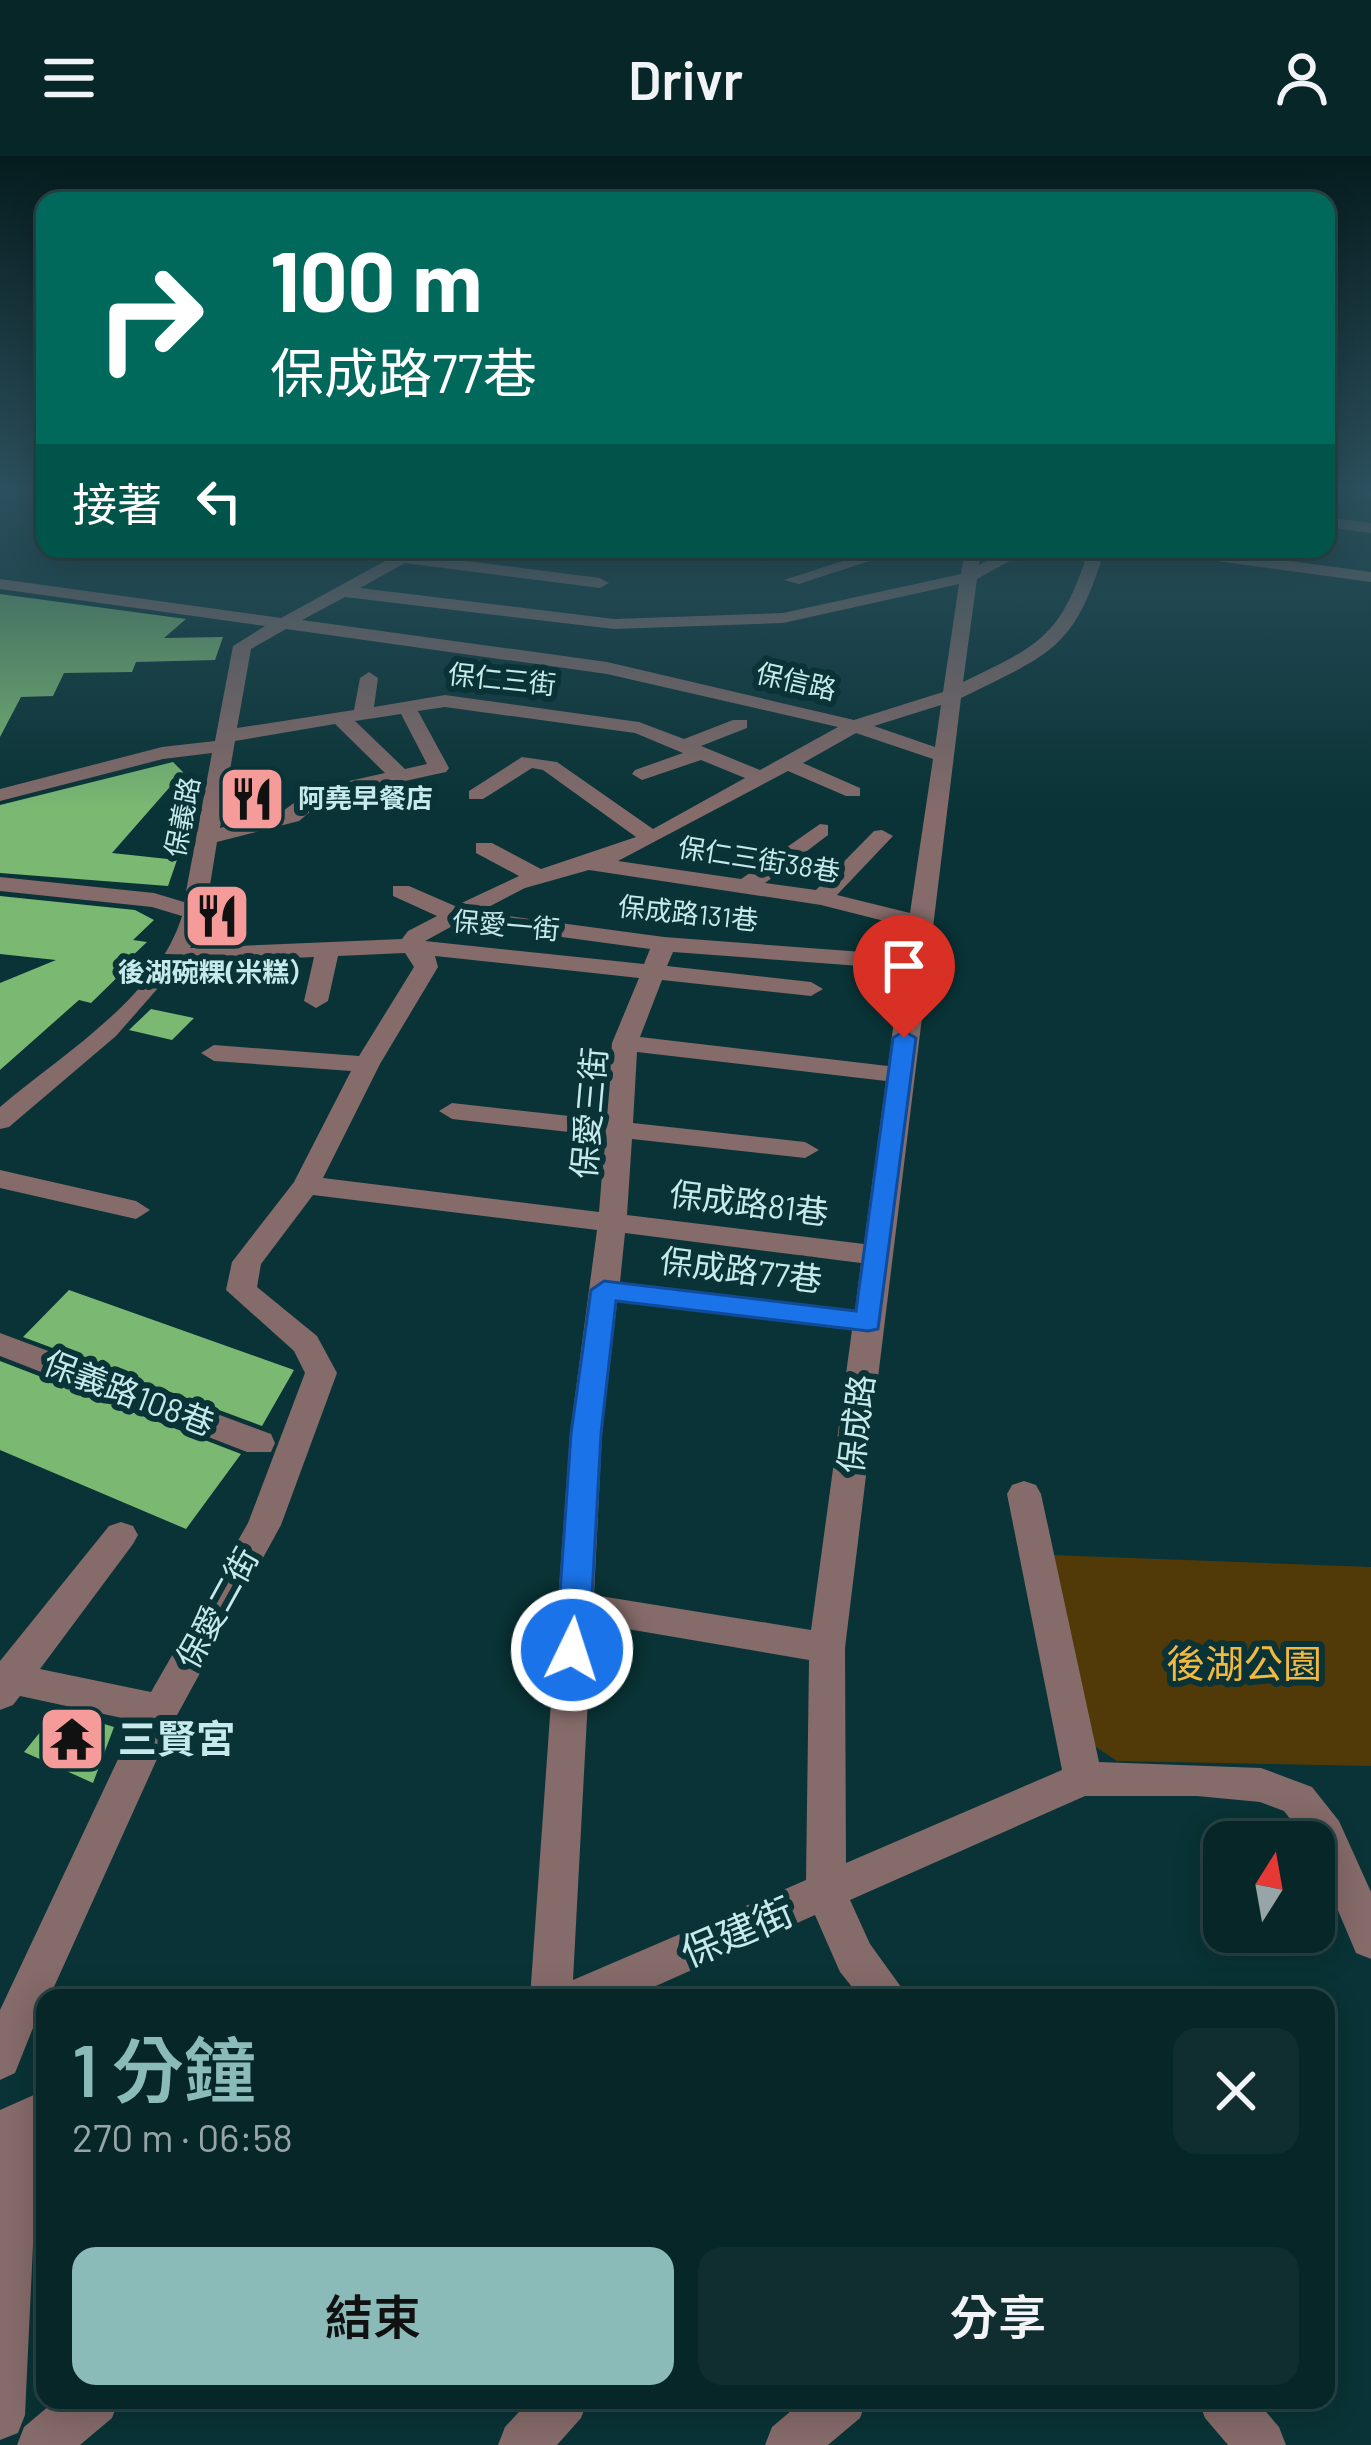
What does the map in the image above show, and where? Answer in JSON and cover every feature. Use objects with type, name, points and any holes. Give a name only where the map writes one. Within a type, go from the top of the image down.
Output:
[{"type":"street","name":"保信路","points":[[104,597],[227,612],[492,679],[607,668],[857,724],[944,756]]},
{"type":"street","name":"保義路","points":[[0,1120],[152,987],[177,956],[191,922],[242,646],[331,597]]},
{"type":"street","points":[[390,597],[614,624],[783,618],[886,597]]},
{"type":"street","name":"保成路","points":[[881,1989],[855,1958],[826,1893],[827,1648],[965,597]]},
{"type":"street","points":[[177,956],[410,946],[416,937],[518,883],[652,838],[857,724],[952,695],[1026,658],[1064,630],[1082,597]]},
{"type":"street","points":[[362,714],[369,678]]},
{"type":"street","name":"保仁三街","points":[[0,795],[162,753],[445,701],[492,679],[639,728],[762,778]]},
{"type":"street","points":[[207,838],[291,816],[320,793],[439,768],[406,706]]},
{"type":"street","points":[[340,718],[401,777]]},
{"type":"street","points":[[643,774],[740,724]]},
{"type":"street","points":[[476,795],[529,760],[550,766],[652,838]]},
{"type":"street","points":[[788,764],[853,792]]},
{"type":"street","points":[[745,886],[820,830]]},
{"type":"street","points":[[821,898],[882,836]]},
{"type":"street","points":[[484,848],[538,877]]},
{"type":"street","name":"保仁三街38巷","points":[[587,863],[821,898],[920,922]]},
{"type":"street","points":[[0,884],[154,900],[190,910]]},
{"type":"street","name":"保成路131巷","points":[[401,891],[457,916],[664,944],[914,963]]},
{"type":"street","name":"保愛三街","points":[[552,1989],[586,1434],[612,1222],[625,1043],[664,944]]},
{"type":"street","name":"保愛一街","points":[[410,946],[811,989]]},
{"type":"street","name":"保愛二街","points":[[0,2058],[160,1710],[264,1525],[321,1373],[306,1344],[242,1290],[247,1262],[305,1185],[367,1064],[426,967],[423,956],[410,946]]},
{"type":"street","points":[[316,1001],[328,950]]},
{"type":"street","points":[[625,1043],[899,1075]]},
{"type":"street","points":[[214,1053],[367,1064]]},
{"type":"street","points":[[452,1111],[805,1150]]},
{"type":"street","points":[[0,1179],[136,1210]]},
{"type":"street","points":[[305,1185],[612,1222]]},
{"type":"street","name":"保成路81巷","points":[[612,1222],[877,1255]]},
{"type":"street","name":"保成路77巷","points":[[604,1290],[868,1322]]},
{"type":"street","name":"保義路108巷","points":[[2,1347],[259,1443]]},
{"type":"street","points":[[1024,1494],[1083,1779],[1197,1779],[1262,1785],[1298,1799],[1325,1834],[1371,1939]]},
{"type":"street","points":[[121,1535],[4,1682],[160,1710]]},
{"type":"street","points":[[575,1606],[827,1648]]},
{"type":"street","name":"保建街","points":[[602,1989],[1083,1779]]},
{"type":"street","points":[[0,2415],[20,2125]]},
{"type":"street","points":[[42,2445],[84,2409]]},
{"type":"street","points":[[524,2445],[555,2409]]},
{"type":"street","points":[[790,2445],[832,2409]]},
{"type":"street","points":[[1231,2409],[1261,2445]]},
{"type":"green space","name":"後湖公園","points":[[1052,1555],[1371,1567],[1371,1766],[1117,1761],[1093,1745]]},
{"type":"building","points":[[0,597],[186,619],[164,638],[223,637],[215,660],[136,662],[132,672],[64,673],[53,696],[21,697],[0,737]]},
{"type":"building","points":[[173,762],[183,772],[112,853],[177,860],[168,886],[0,873],[0,805]]},
{"type":"building","points":[[0,896],[135,910],[154,920],[133,940],[147,942],[128,960],[133,962],[91,1003],[79,1000],[0,1070],[0,983],[56,960],[0,954]]},
{"type":"building","points":[[151,1009],[194,1018],[172,1040],[129,1030]]},
{"type":"building","points":[[69,1290],[294,1370],[262,1426],[23,1337]]},
{"type":"building","points":[[0,1361],[241,1454],[186,1529],[0,1450]]},
{"type":"building","name":"三賢宮","points":[[58,1710],[114,1727],[93,1783],[24,1752]]},
{"type":"place","name":"阿堯早餐店","points":[[252,799]]},
{"type":"place","name":"後湖碗粿(米糕）","points":[[217,916]]},
{"type":"place","name":"三賢宮","points":[[72,1739]]},
{"type":"route","points":[[572,1650],[586,1434],[604,1290],[868,1322],[904,1038]]}]
